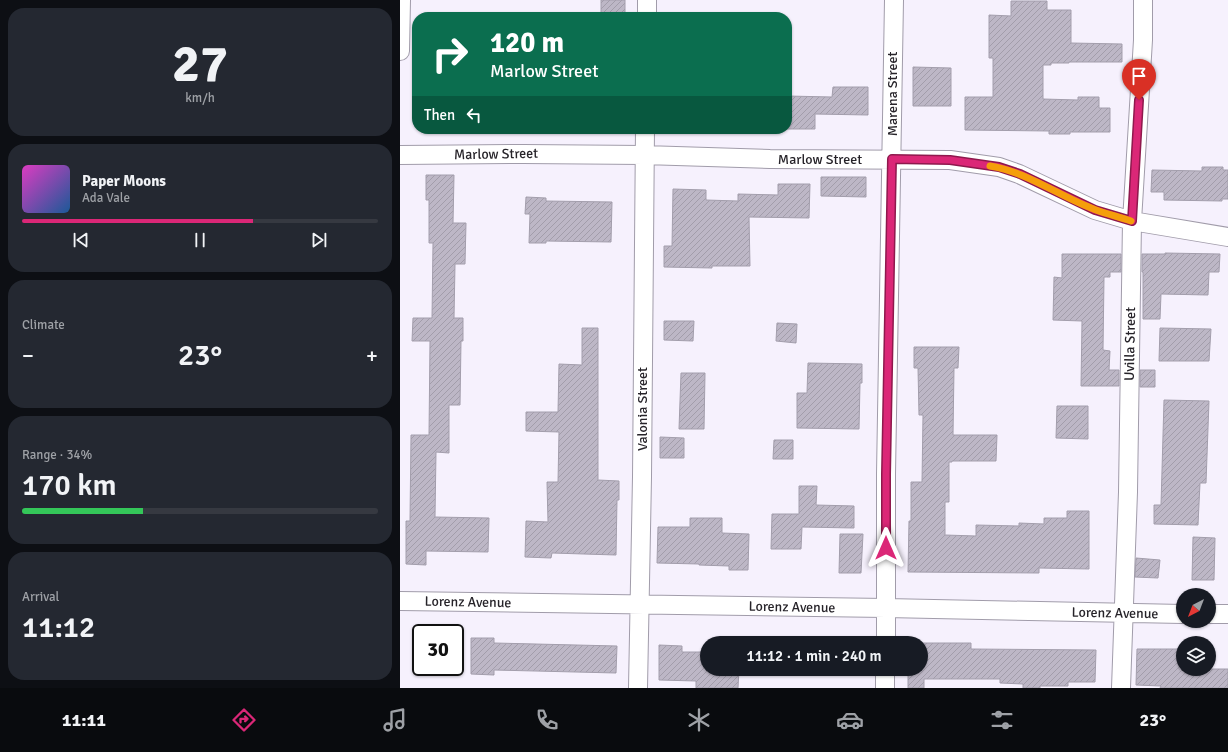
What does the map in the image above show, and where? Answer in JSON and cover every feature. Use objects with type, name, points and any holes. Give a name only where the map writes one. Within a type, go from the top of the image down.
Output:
[{"type":"street","points":[[400,51],[401,0]]},
{"type":"street","points":[[647,0],[647,12]]},
{"type":"street","name":"Marena Street","points":[[886,636],[886,466],[894,0]]},
{"type":"street","name":"Uvilla Street","points":[[1121,688],[1128,492],[1132,221],[1143,40],[1143,0]]},
{"type":"street","name":"Valonia Street","points":[[638,688],[642,477],[645,134]]},
{"type":"street","name":"Marlow Street","points":[[400,156],[524,154],[644,155],[770,159],[950,160],[999,167],[1020,174],[1095,210],[1132,221],[1228,237]]},
{"type":"street","name":"Lorenz Avenue","points":[[400,601],[1176,614]]},
{"type":"street","points":[[1216,614],[1228,614]]},
{"type":"street","points":[[885,676],[885,688]]},
{"type":"building","points":[[601,0],[625,0],[625,12],[601,12]]},
{"type":"building","points":[[1011,1],[1047,1],[1047,10],[1071,10],[1071,43],[1122,44],[1122,62],[1069,62],[1043,65],[1043,99],[1078,100],[1078,97],[1099,97],[1099,108],[1110,108],[1110,132],[1070,132],[1070,134],[1049,134],[1049,131],[965,130],[965,97],[993,97],[993,58],[989,58],[989,15],[1011,16]]},
{"type":"building","points":[[913,67],[951,68],[951,106],[913,106]]},
{"type":"building","points":[[833,87],[868,87],[868,115],[815,114],[815,129],[792,129],[792,96],[832,97]]},
{"type":"building","points":[[1202,167],[1223,167],[1223,170],[1228,170],[1228,199],[1222,199],[1222,201],[1164,200],[1164,192],[1151,192],[1152,170],[1202,171]]},
{"type":"building","points":[[426,175],[454,175],[453,223],[466,223],[465,264],[455,264],[454,318],[463,318],[463,341],[461,341],[460,405],[449,405],[449,453],[436,452],[435,517],[489,518],[488,552],[426,551],[426,565],[406,564],[406,521],[410,521],[411,435],[429,435],[430,341],[412,341],[413,318],[432,318],[433,243],[429,243],[429,200],[426,200]]},
{"type":"building","points":[[821,177],[866,177],[866,197],[821,196]]},
{"type":"building","points":[[778,184],[810,184],[809,218],[749,217],[750,266],[712,266],[712,268],[664,267],[664,246],[672,246],[673,189],[706,190],[706,200],[738,201],[738,194],[778,195]]},
{"type":"building","points":[[526,197],[546,198],[546,201],[612,202],[611,242],[546,241],[546,243],[529,243],[530,214],[525,214]]},
{"type":"building","points":[[1062,254],[1121,254],[1121,272],[1110,272],[1110,277],[1104,277],[1103,350],[1110,351],[1109,370],[1119,370],[1119,386],[1081,386],[1082,321],[1053,320],[1054,277],[1062,278]]},
{"type":"building","points":[[1142,254],[1220,254],[1219,272],[1209,272],[1208,295],[1161,294],[1160,319],[1143,319]]},
{"type":"building","points":[[664,321],[694,321],[693,341],[664,340]]},
{"type":"building","points":[[777,323],[797,324],[796,343],[776,341]]},
{"type":"building","points":[[582,328],[598,328],[598,480],[619,481],[619,500],[617,500],[616,555],[552,553],[551,558],[525,557],[526,521],[548,522],[547,482],[558,482],[559,432],[526,431],[526,412],[558,412],[559,364],[582,365]]},
{"type":"building","points":[[1160,328],[1211,329],[1209,361],[1159,361]]},
{"type":"building","points":[[914,347],[959,347],[958,368],[954,368],[953,435],[997,435],[996,461],[949,462],[949,502],[945,502],[945,535],[976,536],[976,525],[1019,526],[1019,523],[1044,524],[1044,518],[1067,518],[1067,511],[1089,511],[1089,569],[1039,568],[1039,573],[908,572],[909,521],[911,521],[911,482],[922,482],[923,415],[919,415],[918,368],[914,368]]},
{"type":"building","points":[[808,363],[862,364],[859,429],[797,428],[797,393],[807,393]]},
{"type":"building","points":[[1140,370],[1155,370],[1155,387],[1140,387]]},
{"type":"building","points":[[681,373],[705,373],[704,429],[679,429]]},
{"type":"building","points":[[1164,400],[1209,401],[1206,483],[1200,483],[1198,525],[1154,524],[1154,505],[1161,505]]},
{"type":"building","points":[[1057,406],[1088,406],[1088,439],[1056,438]]},
{"type":"building","points":[[660,437],[684,438],[684,458],[660,458]]},
{"type":"building","points":[[774,440],[793,440],[793,459],[773,459]]},
{"type":"building","points":[[799,486],[817,486],[816,505],[854,506],[854,528],[802,527],[801,549],[771,549],[772,514],[799,514]]},
{"type":"building","points":[[690,518],[722,518],[722,533],[749,534],[748,570],[729,570],[729,566],[657,563],[658,527],[690,527]]},
{"type":"building","points":[[840,534],[863,534],[861,573],[839,573]]},
{"type":"building","points":[[1193,537],[1215,538],[1214,580],[1192,580]]},
{"type":"building","points":[[1136,558],[1160,560],[1158,578],[1135,577]]},
{"type":"building","points":[[471,638],[494,638],[494,643],[617,646],[616,673],[494,670],[494,675],[471,674]]},
{"type":"building","points":[[928,643],[971,643],[971,649],[1096,650],[1095,682],[1068,682],[1068,686],[1040,686],[1040,688],[1023,688],[1023,684],[1000,683],[1000,679],[924,679],[924,688],[908,688],[908,676],[928,676]]},
{"type":"building","points":[[659,645],[682,646],[682,652],[700,652],[700,676],[739,676],[738,688],[696,688],[696,681],[659,680]]},
{"type":"building","points":[[1137,649],[1176,649],[1176,676],[1216,676],[1216,669],[1228,669],[1228,688],[1160,688],[1161,686],[1136,685]]},
{"type":"slow traffic","points":[[990,166],[999,167],[1020,174],[1095,210],[1131,221]]},
{"type":"route","points":[[886,548],[892,159],[950,160],[999,167],[1020,174],[1095,210],[1132,221],[1139,100]]}]
